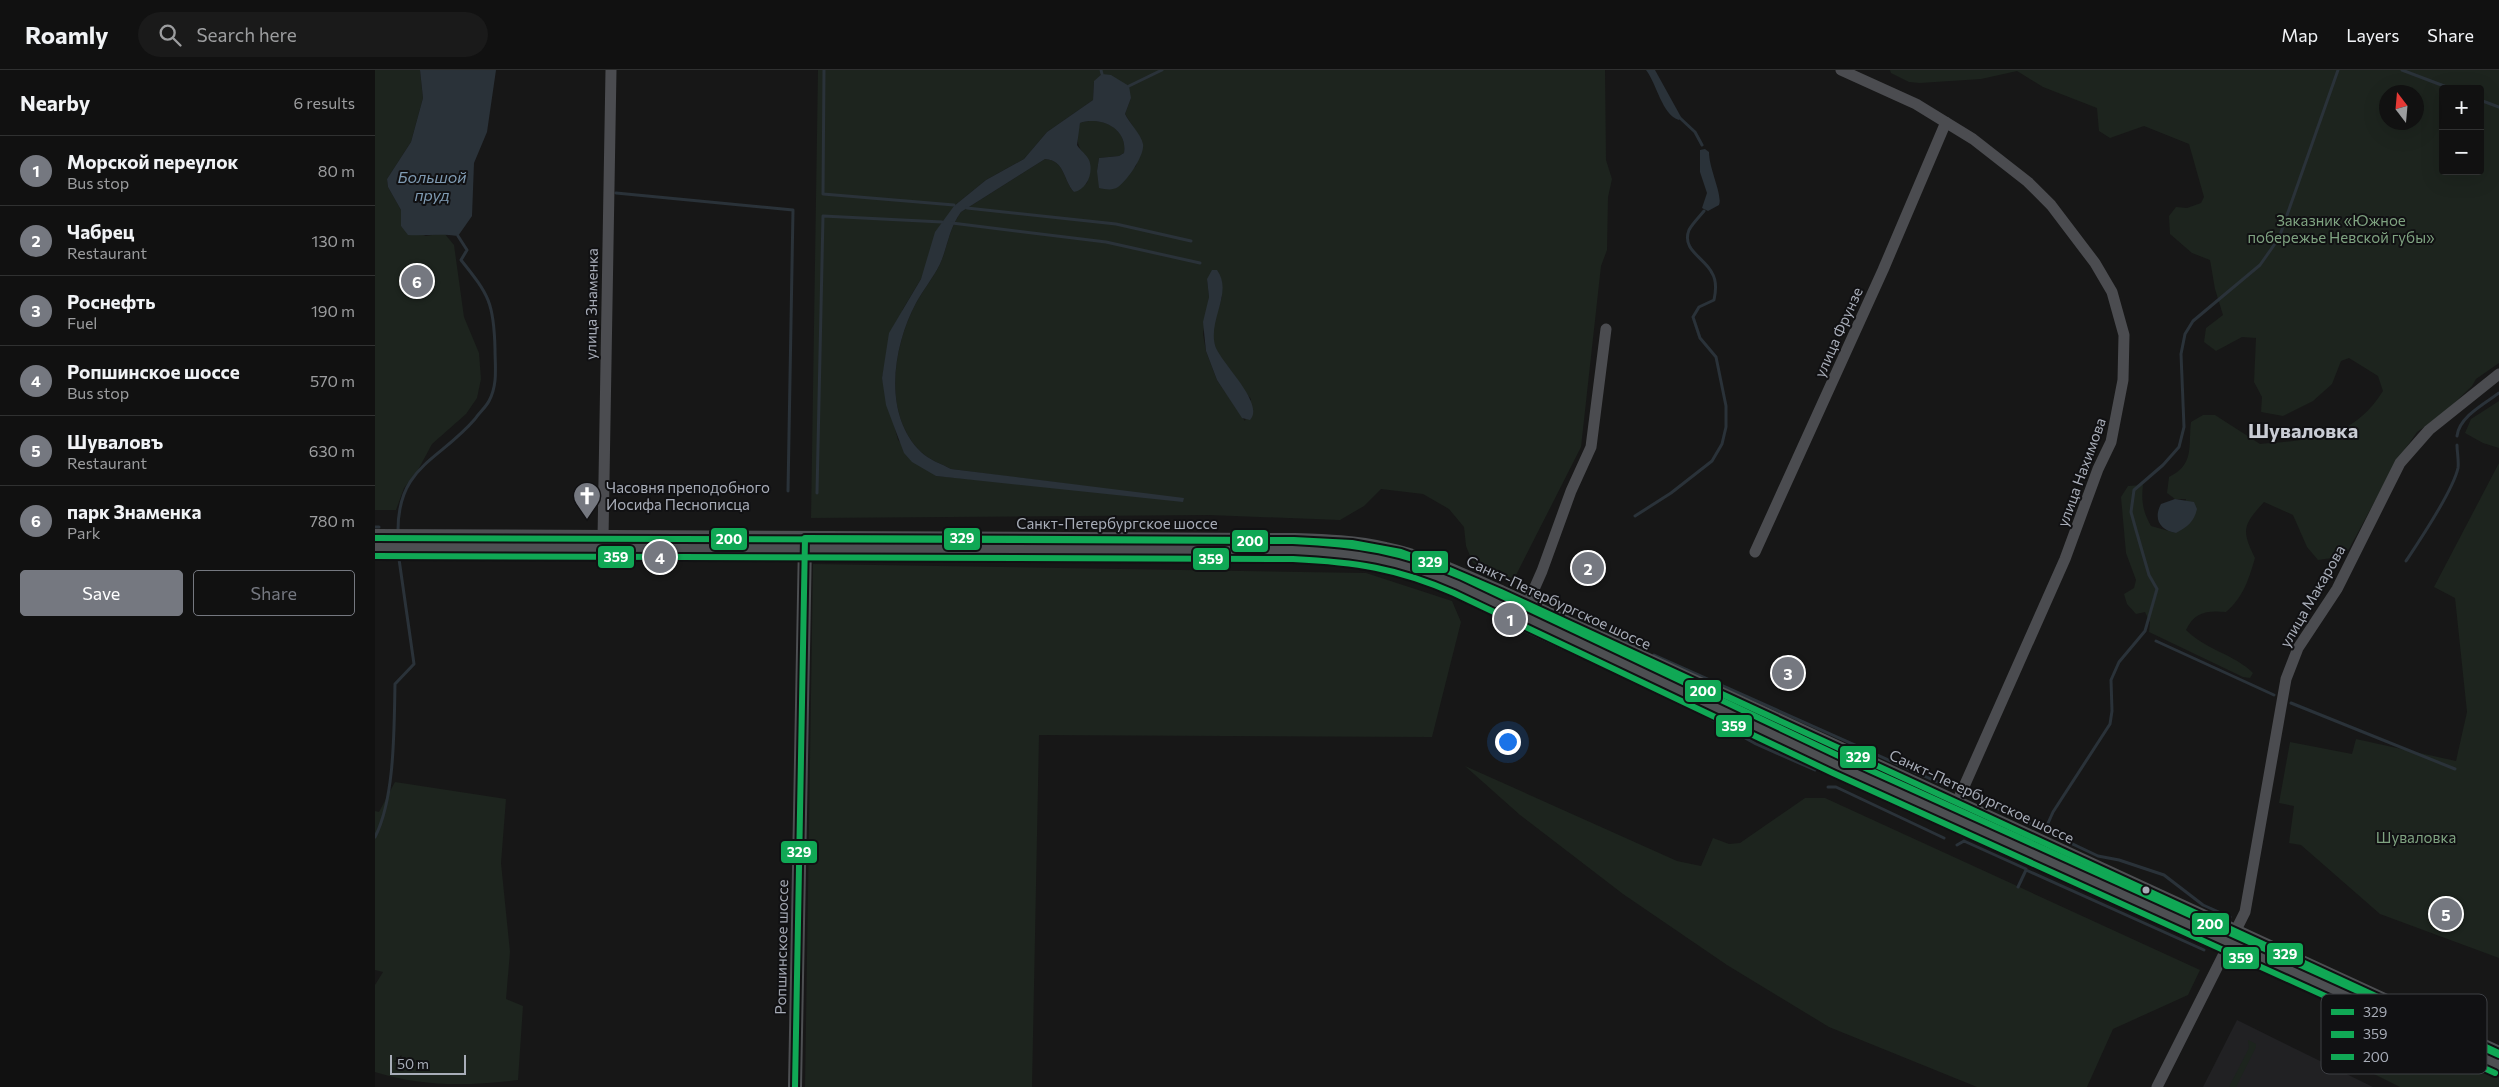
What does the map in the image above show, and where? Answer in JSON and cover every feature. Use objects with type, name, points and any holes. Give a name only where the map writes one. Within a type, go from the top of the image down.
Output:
[{"type":"main road","name":"Санкт-Петербургское шоссе","points":[[419,542],[603,538],[805,544],[1293,540],[1342,542],[1386,549],[1434,563],[2372,994]]},
{"type":"main road","name":"Санкт-Петербургское шоссе","points":[[377,542],[805,544],[1293,550],[1342,552],[1383,558],[1408,565],[1458,585],[1837,766],[2229,945],[2346,994]]},
{"type":"main road","name":"Ропшинское шоссе","points":[[795,1087],[805,544]]},
{"type":"main road","name":"Санкт-Петербургское шоссе","points":[[2487,1047],[2499,1053]]},
{"type":"main road","name":"Санкт-Петербургское шоссе","points":[[2487,1059],[2499,1065]]},
{"type":"street","name":"улица Знаменка","points":[[603,538],[611,70]]},
{"type":"street","name":"улица Нахимова","points":[[1841,70],[1916,104],[1946,122],[2006,163],[2051,205],[2095,263],[2112,292],[2124,335],[2123,380],[2111,442],[2098,469],[2065,559],[1950,816]]},
{"type":"street","name":"улица Фрунзе","points":[[1755,552],[1883,270],[1946,122]]},
{"type":"street","points":[[1527,605],[1542,571],[1571,491],[1591,447],[1606,329]]},
{"type":"street","name":"улица Макарова","points":[[2157,1087],[2219,967],[2247,904],[2286,679],[2294,655],[2337,589],[2400,463],[2429,430],[2499,374]]},
{"type":"shaded area","points":[[2237,1020],[2321,1061],[2321,1074],[2347,1074],[2373,1087],[2203,1087]]},
{"type":"green space","points":[[375,70],[420,70],[423,98],[411,142],[387,179],[388,187],[401,210],[401,226],[426,236],[444,233],[454,245],[464,317],[479,353],[481,379],[477,398],[466,414],[432,444],[418,470],[404,488],[396,510],[375,510]]},
{"type":"green space","points":[[818,70],[1605,70],[1606,160],[1612,179],[1608,197],[1607,250],[1601,266],[1581,447],[1514,579],[1473,563],[1466,546],[1464,527],[1449,509],[1423,494],[1381,489],[1364,506],[1340,520],[1209,515],[811,518]],"holes":[[[1094,81],[1131,98],[1125,114],[1141,139],[1136,166],[1131,171],[1097,171],[1099,158],[1119,156],[1124,153],[1122,137],[1111,126],[1104,123],[1096,121],[1080,123],[1077,136],[1078,141],[1090,165],[1087,183],[1074,192],[1060,167],[1052,160],[1045,159],[961,212],[951,231],[940,264],[908,320],[897,359],[896,399],[901,419],[909,436],[921,452],[932,460],[951,469],[1184,499],[936,476],[898,440],[882,378],[886,359],[903,309],[921,279],[954,206],[986,180],[1024,159],[1047,132],[1093,100]],[[1207,279],[1222,297],[1213,327],[1215,347],[1225,366],[1251,399],[1245,421],[1217,380],[1206,351],[1203,334],[1209,297]]]},
{"type":"green space","name":"Заказник «Южное побережье Невской губы»","points":[[1890,70],[2499,70],[2499,363],[2476,379],[2472,386],[2443,414],[2417,432],[2396,462],[2349,549],[2339,557],[2318,560],[2307,547],[2293,515],[2264,502],[2257,510],[2246,528],[2248,541],[2255,558],[2248,581],[2237,601],[2226,612],[2213,611],[2197,616],[2186,630],[2194,637],[2237,661],[2253,673],[2250,678],[2243,677],[2149,632],[2150,622],[2145,612],[2136,614],[2127,604],[2124,594],[2134,588],[2136,580],[2126,553],[2121,497],[2128,486],[2143,485],[2143,506],[2151,526],[2176,533],[2186,499],[2175,499],[2167,493],[2169,477],[2177,472],[2187,460],[2190,447],[2191,422],[2203,415],[2215,415],[2260,444],[2314,438],[2344,428],[2371,407],[2383,391],[2378,376],[2349,358],[2341,361],[2332,384],[2313,401],[2283,416],[2261,412],[2262,397],[2254,382],[2256,338],[2242,337],[2216,351],[2204,342],[2206,328],[2223,315],[2215,289],[2210,260],[2192,253],[2170,234],[2169,216],[2176,207],[2187,208],[2201,203],[2204,197],[2189,144],[2144,126],[2110,138],[2099,131],[2097,108],[2043,87],[2017,71],[1981,79],[1909,82],[1891,73]]},
{"type":"green space","points":[[2499,401],[2499,448],[2483,443],[2465,433],[2471,419]]},
{"type":"green space","name":"Шуваловка","points":[[2499,463],[2499,958],[2380,914],[2301,845],[2289,843],[2294,806],[2279,803],[2290,742],[2352,754],[2356,739],[2456,761],[2467,712],[2455,598],[2434,587]]},
{"type":"green space","points":[[813,564],[1366,573],[1452,601],[1461,622],[1432,737],[1039,735],[1032,1087],[805,1087]]},
{"type":"green space","points":[[1465,766],[1677,861],[1701,866],[1713,838],[1729,844],[1740,843],[1805,798],[1825,798],[2200,970],[2188,995],[2113,1029],[2087,1087],[1977,1087],[1829,1027],[1727,965],[1623,894],[1520,815]]},
{"type":"green space","points":[[395,782],[506,799],[501,863],[510,952],[506,999],[523,1006],[518,1080],[464,1084],[428,1083],[375,1072],[375,985],[383,972],[375,970],[375,811],[379,812]]},
{"type":"green space","points":[[2248,1040],[2256,1044],[2256,1047],[2236,1087],[2229,1087],[2249,1048]]},
{"type":"green space","points":[[2487,1068],[2499,1073],[2499,1087],[2400,1087],[2374,1074],[2487,1074]]},
{"type":"water","name":"Большой пруд","points":[[420,70],[496,70],[487,132],[474,163],[472,216],[458,236],[408,235],[401,226],[401,210],[388,187],[387,179],[411,142],[423,98]]},
{"type":"water","points":[[1646,70],[1655,70],[1681,117],[1679,120],[1673,117],[1664,106]]},
{"type":"water","points":[[1102,74],[1111,75],[1129,86],[1131,98],[1125,114],[1140,136],[1143,144],[1141,155],[1135,167],[1118,187],[1111,189],[1099,188],[1097,171],[1099,158],[1119,156],[1124,153],[1122,137],[1111,126],[1104,123],[1088,121],[1080,123],[1077,145],[1088,158],[1091,170],[1086,184],[1079,191],[1074,192],[1063,171],[1056,163],[1045,159],[961,212],[951,231],[940,264],[908,320],[897,359],[896,399],[901,419],[909,436],[921,452],[932,460],[951,469],[1184,498],[1183,502],[936,476],[912,462],[904,453],[886,405],[882,378],[889,333],[921,279],[935,232],[954,206],[986,180],[1024,159],[1047,132],[1093,100],[1094,81]]},
{"type":"water","points":[[1705,149],[1709,152],[1720,201],[1719,205],[1708,211],[1702,208],[1707,193],[1700,172],[1700,150]]},
{"type":"water","points":[[1212,270],[1217,270],[1223,288],[1214,328],[1216,348],[1248,395],[1253,413],[1250,420],[1242,418],[1217,380],[1206,351],[1203,322],[1209,297],[1207,279]]},
{"type":"water","points":[[2175,499],[2194,502],[2197,509],[2189,524],[2176,533],[2170,532],[2162,526],[2158,519],[2161,504]]},
{"type":"waterway","points":[[824,70],[823,194],[954,205]]},
{"type":"waterway","points":[[1101,70],[1102,74]]},
{"type":"waterway","points":[[1129,86],[1162,70]]},
{"type":"waterway","points":[[2045,830],[2053,812],[2110,724],[2112,711],[2111,680],[2119,662],[2145,631],[2157,589],[2149,575],[2131,512],[2134,490],[2163,465],[2179,447],[2184,427],[2181,354],[2185,334],[2193,321],[2260,265],[2279,238],[2338,70]]},
{"type":"waterway","points":[[2402,70],[2441,85]]},
{"type":"waterway","points":[[2484,101],[2499,107]]},
{"type":"waterway","points":[[1680,118],[1695,132],[1702,145]]},
{"type":"waterway","points":[[616,193],[793,210],[788,491]]},
{"type":"waterway","points":[[967,208],[1116,224],[1191,241]]},
{"type":"waterway","points":[[1635,516],[1671,493],[1712,461],[1722,444],[1726,427],[1726,406],[1716,357],[1700,338],[1693,317],[1699,307],[1714,300],[1715,293],[1714,276],[1691,248],[1687,237],[1689,230],[1704,211]]},
{"type":"waterway","points":[[817,493],[823,216],[942,222]]},
{"type":"waterway","points":[[952,223],[1106,242],[1200,263]]},
{"type":"waterway","points":[[398,533],[404,493],[412,479],[422,467],[475,419],[488,403],[494,388],[495,349],[491,310],[484,291],[461,260],[467,250],[458,236]]},
{"type":"waterway","points":[[2457,436],[2462,423],[2467,417],[2499,393]]},
{"type":"waterway","points":[[2406,561],[2435,515],[2455,478],[2458,468],[2457,445]]},
{"type":"waterway","points":[[375,837],[382,821],[390,783],[394,742],[395,684],[414,664],[398,552]]},
{"type":"waterway","points":[[1525,631],[1684,704],[1756,744],[1815,770]]},
{"type":"waterway","points":[[1608,633],[1637,646]]},
{"type":"waterway","points":[[2156,641],[2274,695]]},
{"type":"waterway","points":[[1654,655],[1942,784],[1951,781]]},
{"type":"waterway","points":[[2291,703],[2455,769]]},
{"type":"waterway","points":[[1828,787],[1836,787],[1944,838]]},
{"type":"waterway","points":[[1975,792],[1985,799],[1986,803],[2098,856],[2119,860],[2164,875],[2203,905],[2230,917]]},
{"type":"waterway","points":[[1957,845],[1964,841],[2026,869]]},
{"type":"waterway","points":[[2018,887],[2026,870],[2204,950]]},
{"type":"transit line","name":"200","points":[[375,538],[1293,541],[1338,544],[1379,550],[1419,561],[1462,577],[1841,757],[2364,994]]},
{"type":"transit line","name":"329","points":[[795,1087],[805,538],[1294,540],[1352,543],[1401,552],[1501,592],[2371,994]]},
{"type":"transit line","name":"359","points":[[375,556],[1293,559],[1356,564],[1394,572],[1433,584],[1454,593],[1833,773],[2321,994]]},
{"type":"transit line","name":"329","points":[[2487,1047],[2499,1053]]},
{"type":"transit line","name":"200","points":[[2487,1050],[2499,1055]]},
{"type":"transit line","name":"359","points":[[2487,1069],[2495,1073]]},
{"type":"place","name":"парк Знаменка","points":[[417,281]]},
{"type":"place","name":"Часовня преподобного Иосифа Песнописца","points":[[587,520]]},
{"type":"place","name":"Ропшинское шоссе","points":[[660,557]]},
{"type":"place","name":"Чабрец","points":[[1588,568]]},
{"type":"place","name":"Морской переулок","points":[[1510,619]]},
{"type":"place","name":"Роснефть","points":[[1788,673]]},
{"type":"place","name":"Шуваловъ","points":[[2446,914]]},
{"type":"district","name":"Шуваловка","points":[[2303,430]]}]
